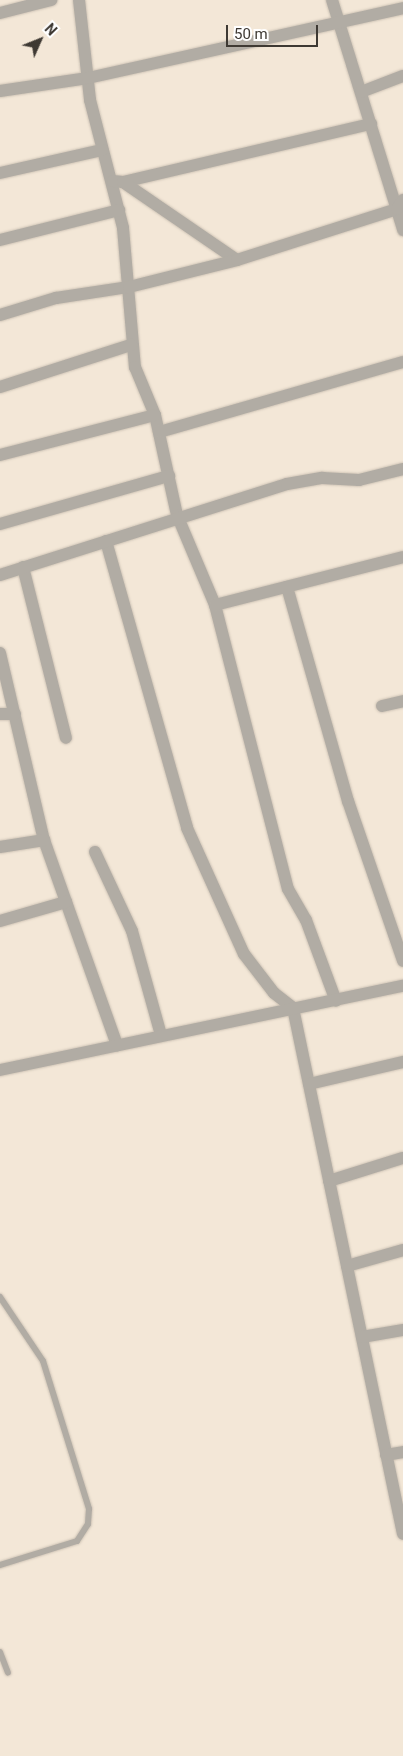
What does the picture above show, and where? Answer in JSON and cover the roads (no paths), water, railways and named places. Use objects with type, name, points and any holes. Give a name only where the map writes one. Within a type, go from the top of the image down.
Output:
[{"type":"street","points":[[0,13],[51,0]]},
{"type":"street","points":[[79,0],[88,78],[102,150],[118,181],[119,210],[129,287],[131,345],[135,367],[155,415],[177,515],[215,605],[286,883],[306,920],[336,1001]]},
{"type":"street","points":[[332,0],[371,124],[400,204],[403,230]]},
{"type":"street","points":[[0,91],[88,78],[403,8]]},
{"type":"street","points":[[361,92],[403,76]]},
{"type":"street","points":[[118,181],[371,124]]},
{"type":"street","points":[[0,173],[102,150]]},
{"type":"street","points":[[118,181],[237,260]]},
{"type":"street","points":[[0,315],[56,298],[129,287],[237,260],[400,204]]},
{"type":"street","points":[[0,240],[119,210]]},
{"type":"street","points":[[0,387],[131,345]]},
{"type":"street","points":[[159,432],[403,362]]},
{"type":"street","points":[[0,456],[155,415]]},
{"type":"street","points":[[0,574],[106,541],[177,515],[242,501],[287,484],[322,478],[360,480],[403,469]]},
{"type":"street","points":[[0,524],[169,476]]},
{"type":"street","points":[[106,541],[187,828],[244,954],[274,993],[293,1008],[403,1534]]},
{"type":"street","points":[[215,605],[403,557]]},
{"type":"street","points":[[23,567],[66,738]]},
{"type":"street","points":[[287,587],[348,801],[403,961]]},
{"type":"street","points":[[0,652],[44,840],[117,1044]]},
{"type":"street","points":[[0,692],[6,679]]},
{"type":"street","points":[[382,706],[403,701]]},
{"type":"street","points":[[0,714],[16,714]]},
{"type":"street","points":[[0,847],[44,840]]},
{"type":"street","points":[[95,852],[132,931],[160,1035]]},
{"type":"street","points":[[0,921],[66,902]]},
{"type":"street","points":[[0,1070],[160,1035],[403,986]]},
{"type":"street","points":[[309,1084],[403,1062]]},
{"type":"street","points":[[330,1181],[403,1158]]},
{"type":"street","points":[[347,1266],[403,1250]]},
{"type":"street","points":[[362,1338],[403,1330]]},
{"type":"street","points":[[386,1455],[403,1452]]},
{"type":"lane","points":[[0,1297],[43,1362],[89,1509],[88,1524],[76,1541],[0,1565]]},
{"type":"lane","points":[[0,1652],[8,1673]]}]
